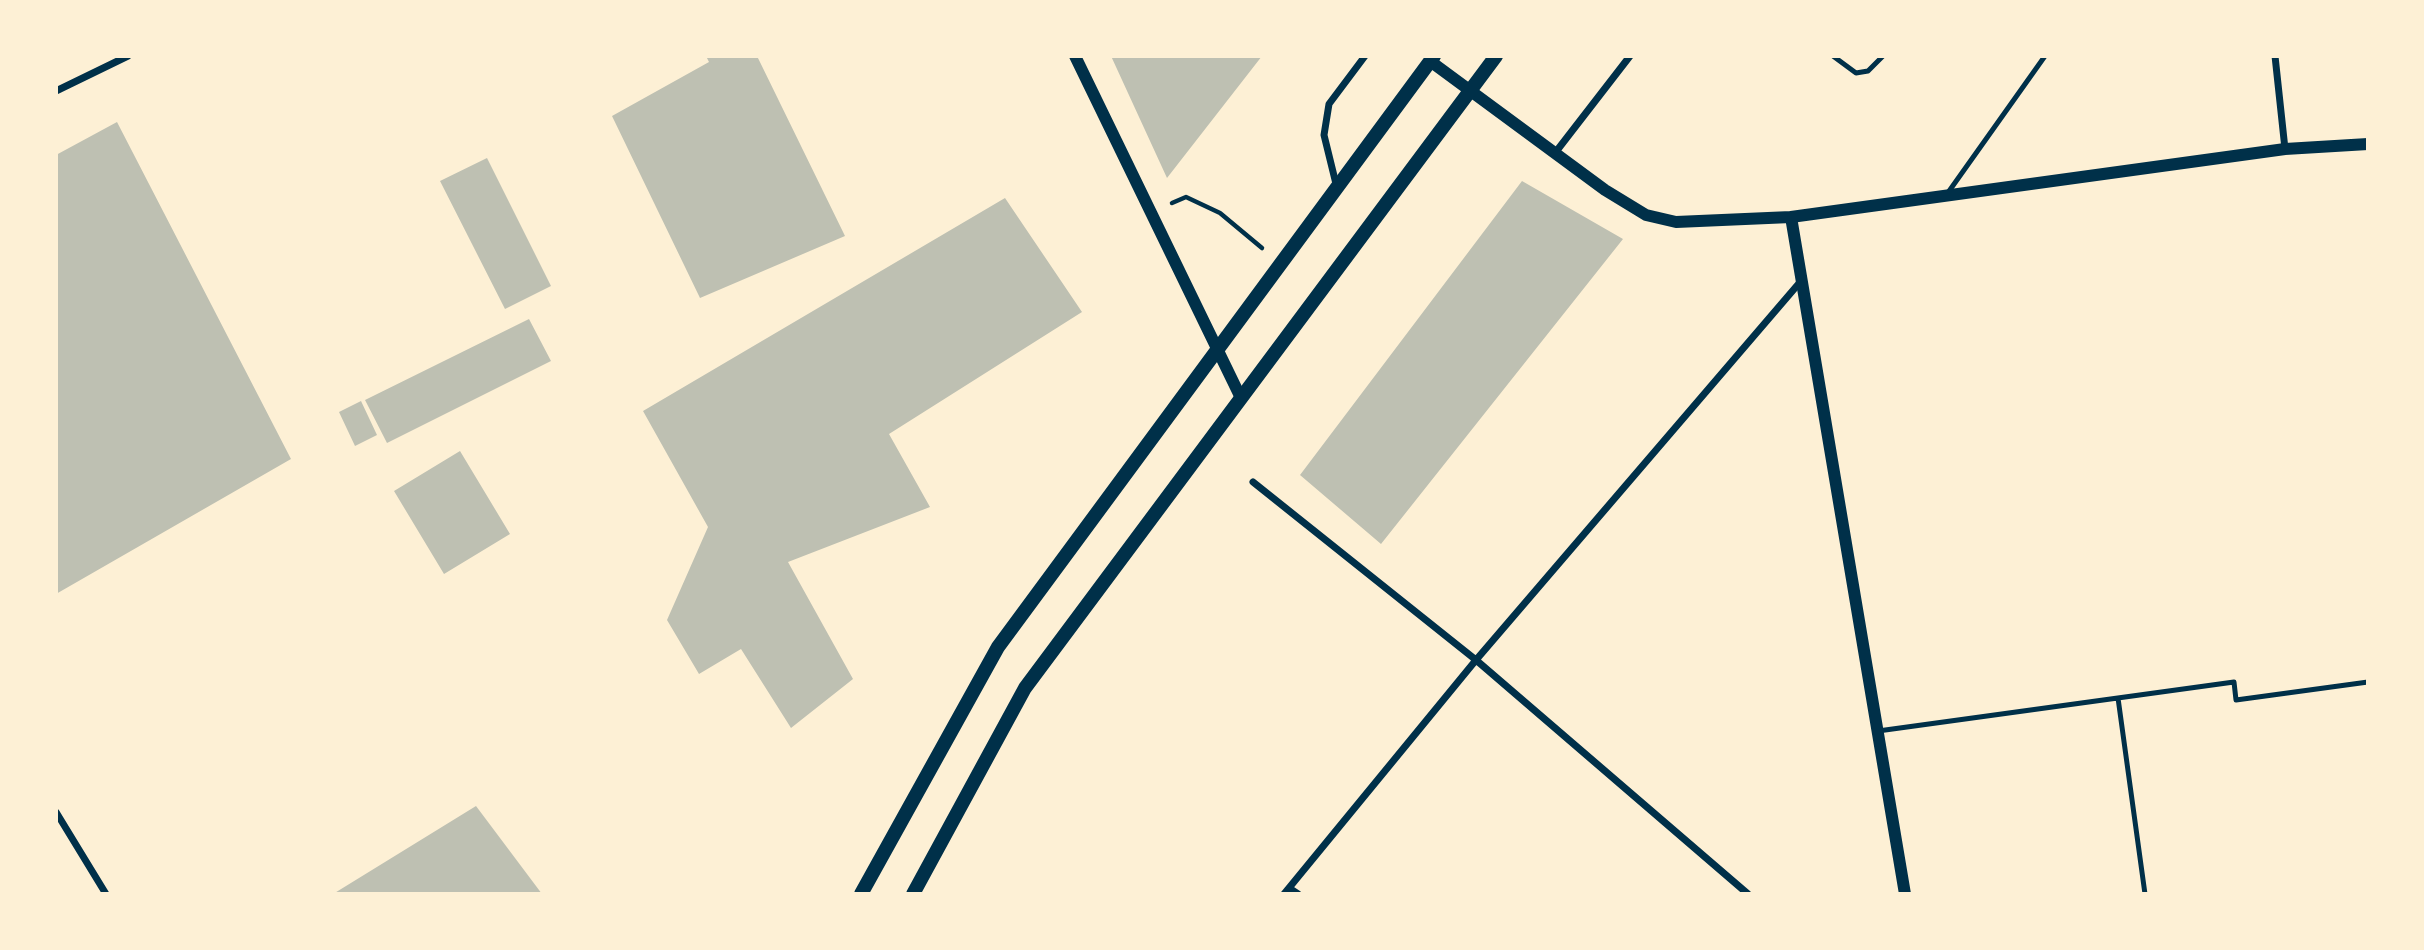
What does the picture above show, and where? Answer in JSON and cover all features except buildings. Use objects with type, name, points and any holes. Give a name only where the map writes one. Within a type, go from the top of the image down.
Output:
[{"type":"main road","points":[[913,894],[1025,688],[1496,56]]},
{"type":"main road","points":[[861,894],[998,647],[1432,59]]},
{"type":"street","points":[[56,91],[128,56]]},
{"type":"street","points":[[1075,56],[1240,396]]},
{"type":"street","points":[[1337,190],[1324,135],[1329,104],[1364,56]]},
{"type":"street","points":[[1555,153],[1630,56]]},
{"type":"street","points":[[2274,56],[2285,149]]},
{"type":"street","points":[[1432,59],[1469,90],[1605,190],[1646,215],[1676,222],[1791,217],[2285,149],[2368,144]]},
{"type":"street","points":[[1791,217],[1905,894]]},
{"type":"street","points":[[1298,894],[1287,891],[1476,660],[1803,278]]},
{"type":"street","points":[[1253,481],[1476,660],[1748,894]]},
{"type":"street","points":[[56,812],[106,894]]},
{"type":"lane","points":[[1833,56],[1856,73],[1868,71],[1883,56]]},
{"type":"lane","points":[[1947,194],[2045,56]]},
{"type":"lane","points":[[1878,731],[2234,682],[2236,700],[2368,682]]},
{"type":"lane","points":[[2118,698],[2146,894]]},
{"type":"path","points":[[1149,212],[1186,197],[1220,213],[1282,264]]}]
